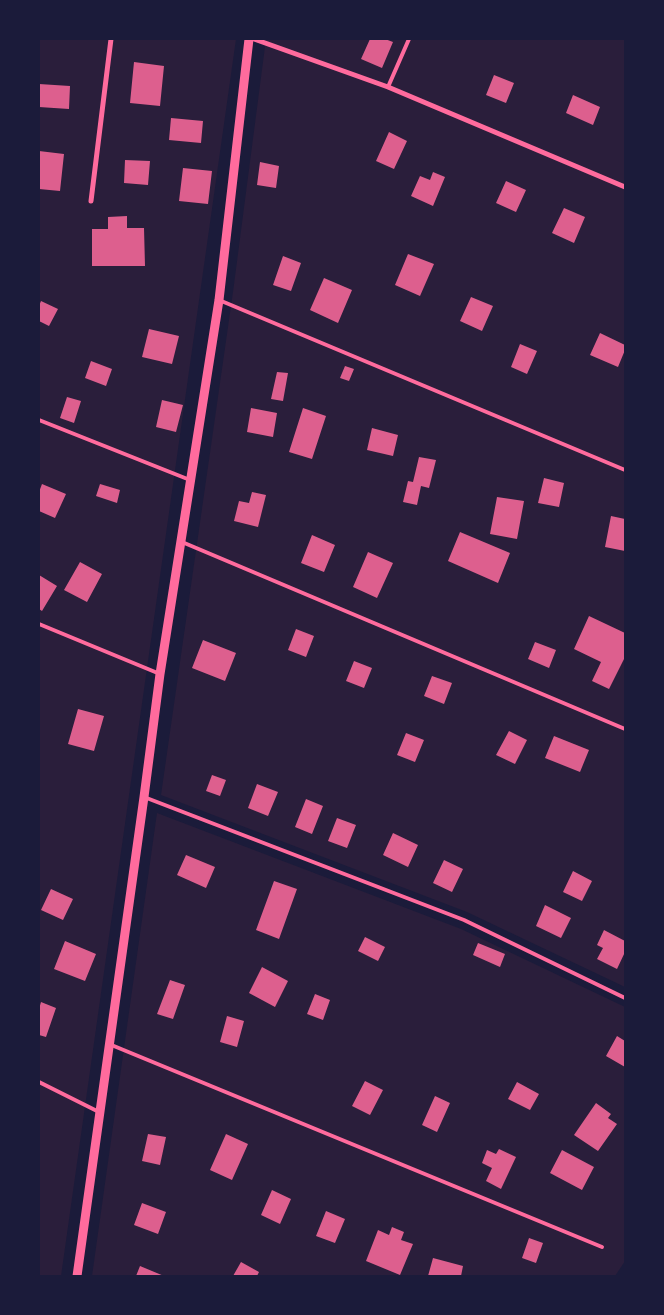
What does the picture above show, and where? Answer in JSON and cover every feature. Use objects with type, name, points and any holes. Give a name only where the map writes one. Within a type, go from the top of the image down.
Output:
[{"type":"street","points":[[91,201],[111,39]]},
{"type":"street","points":[[78,1276],[160,674],[219,300],[249,39]]},
{"type":"street","points":[[254,39],[388,87],[625,187]]},
{"type":"lane","points":[[388,87],[409,39]]},
{"type":"lane","points":[[219,300],[625,470]]},
{"type":"lane","points":[[39,420],[190,480]]},
{"type":"lane","points":[[180,541],[625,729]]},
{"type":"lane","points":[[39,624],[160,674]]},
{"type":"lane","points":[[144,797],[464,920],[625,998]]},
{"type":"lane","points":[[109,1044],[602,1247]]},
{"type":"lane","points":[[39,1082],[101,1113]]},
{"type":"shaded area","points":[[39,39],[236,39],[61,1276],[39,1276]]},
{"type":"shaded area","points":[[266,39],[625,39],[625,987],[467,912],[161,795],[233,292]]},
{"type":"shaded area","points":[[157,813],[461,929],[625,1007],[625,1261],[615,1276],[92,1276]]},
{"type":"building","points":[[370,39],[385,39],[393,42],[382,68],[361,59]]},
{"type":"building","points":[[134,62],[164,66],[160,106],[130,103]]},
{"type":"building","points":[[494,75],[514,83],[506,103],[486,95]]},
{"type":"building","points":[[39,84],[70,86],[69,109],[39,107]]},
{"type":"building","points":[[573,95],[600,107],[593,125],[566,113]]},
{"type":"building","points":[[171,118],[203,121],[201,143],[169,140]]},
{"type":"building","points":[[389,132],[407,141],[394,169],[376,161]]},
{"type":"building","points":[[39,151],[64,154],[60,191],[39,189]]},
{"type":"building","points":[[125,160],[150,161],[148,185],[124,183]]},
{"type":"building","points":[[260,162],[279,166],[276,188],[257,185]]},
{"type":"building","points":[[183,168],[212,171],[208,204],[179,201]]},
{"type":"building","points":[[433,172],[445,177],[433,206],[411,196],[420,176],[430,180]]},
{"type":"building","points":[[506,181],[526,190],[516,212],[496,203]]},
{"type":"building","points":[[564,208],[585,217],[574,243],[552,233]]},
{"type":"building","points":[[127,216],[127,228],[144,228],[145,266],[92,266],[92,229],[108,229],[108,217]]},
{"type":"building","points":[[408,254],[434,264],[420,296],[395,285]]},
{"type":"building","points":[[283,256],[301,263],[291,291],[273,285]]},
{"type":"building","points":[[324,278],[352,290],[338,323],[310,310]]},
{"type":"building","points":[[471,297],[493,306],[482,331],[460,321]]},
{"type":"building","points":[[41,301],[58,309],[49,326],[39,321]]},
{"type":"building","points":[[149,329],[179,336],[172,364],[142,357]]},
{"type":"building","points":[[600,333],[625,345],[625,350],[618,367],[590,355]]},
{"type":"building","points":[[520,344],[537,351],[527,374],[511,367]]},
{"type":"building","points":[[91,361],[112,369],[106,386],[85,378]]},
{"type":"building","points":[[345,366],[354,369],[349,381],[340,378]]},
{"type":"building","points":[[277,372],[288,373],[283,401],[271,399]]},
{"type":"building","points":[[67,397],[81,401],[74,423],[60,418]]},
{"type":"building","points":[[162,400],[183,405],[176,432],[156,427]]},
{"type":"building","points":[[251,408],[277,413],[273,437],[247,432]]},
{"type":"building","points":[[303,408],[326,416],[312,459],[289,452]]},
{"type":"building","points":[[372,428],[398,435],[393,456],[367,450]]},
{"type":"building","points":[[419,457],[436,460],[429,488],[421,486],[417,505],[403,502],[408,481],[413,482]]},
{"type":"building","points":[[544,478],[564,483],[559,507],[538,503]]},
{"type":"building","points":[[42,484],[66,494],[55,518],[39,511],[39,492]]},
{"type":"building","points":[[100,484],[120,490],[117,503],[96,496]]},
{"type":"building","points":[[252,492],[266,495],[258,527],[234,521],[239,501],[249,503]]},
{"type":"building","points":[[497,497],[524,501],[517,539],[490,534]]},
{"type":"building","points":[[611,516],[625,519],[625,551],[605,547]]},
{"type":"building","points":[[460,532],[510,553],[498,583],[448,561]]},
{"type":"building","points":[[312,535],[335,545],[324,572],[301,563]]},
{"type":"building","points":[[368,552],[393,563],[377,598],[353,587]]},
{"type":"building","points":[[80,562],[102,574],[87,602],[64,590]]},
{"type":"building","points":[[39,575],[57,586],[42,611],[39,609]]},
{"type":"building","points":[[589,616],[625,633],[625,657],[609,689],[592,681],[601,662],[574,649]]},
{"type":"building","points":[[296,629],[314,636],[306,657],[288,650]]},
{"type":"building","points":[[203,640],[236,653],[225,681],[192,668]]},
{"type":"building","points":[[535,642],[556,650],[549,668],[528,659]]},
{"type":"building","points":[[354,661],[372,668],[364,688],[346,681]]},
{"type":"building","points":[[432,676],[452,683],[444,704],[424,696]]},
{"type":"building","points":[[78,709],[104,716],[94,751],[68,744]]},
{"type":"building","points":[[509,731],[527,740],[515,764],[496,755]]},
{"type":"building","points":[[406,733],[424,740],[415,762],[397,755]]},
{"type":"building","points":[[554,736],[589,750],[580,772],[545,758]]},
{"type":"building","points":[[212,775],[226,780],[220,796],[206,791]]},
{"type":"building","points":[[257,784],[278,792],[268,816],[248,808]]},
{"type":"building","points":[[306,799],[323,806],[312,834],[295,827]]},
{"type":"building","points":[[337,818],[356,825],[347,848],[328,841]]},
{"type":"building","points":[[393,833],[418,845],[408,867],[383,855]]},
{"type":"building","points":[[186,855],[215,867],[206,888],[177,875]]},
{"type":"building","points":[[444,860],[463,869],[452,892],[433,883]]},
{"type":"building","points":[[573,871],[592,881],[582,901],[563,892]]},
{"type":"building","points":[[274,881],[297,889],[279,939],[256,930]]},
{"type":"building","points":[[51,889],[73,899],[63,920],[41,910]]},
{"type":"building","points":[[545,905],[571,918],[561,938],[536,926]]},
{"type":"building","points":[[604,930],[625,941],[625,952],[617,969],[597,959],[603,948],[597,945]]},
{"type":"building","points":[[365,937],[385,947],[378,961],[358,951]]},
{"type":"building","points":[[65,941],[96,954],[85,981],[54,969]]},
{"type":"building","points":[[478,943],[505,954],[500,967],[473,955]]},
{"type":"building","points":[[262,967],[288,981],[275,1007],[249,993]]},
{"type":"building","points":[[170,980],[185,985],[173,1019],[157,1014]]},
{"type":"building","points":[[315,994],[330,1000],[323,1020],[307,1014]]},
{"type":"building","points":[[41,1002],[56,1008],[46,1037],[39,1035],[39,1009]]},
{"type":"building","points":[[227,1016],[244,1021],[237,1047],[220,1042]]},
{"type":"building","points":[[617,1036],[625,1041],[625,1067],[606,1056]]},
{"type":"building","points":[[365,1081],[383,1090],[370,1115],[352,1106]]},
{"type":"building","points":[[517,1082],[539,1094],[530,1110],[508,1099]]},
{"type":"building","points":[[435,1096],[450,1103],[437,1132],[422,1125]]},
{"type":"building","points":[[596,1103],[611,1114],[608,1118],[617,1124],[598,1151],[574,1135]]},
{"type":"building","points":[[148,1134],[166,1137],[160,1165],[142,1161]]},
{"type":"building","points":[[226,1134],[248,1144],[232,1180],[210,1170]]},
{"type":"building","points":[[499,1149],[516,1157],[501,1189],[486,1181],[492,1168],[482,1163],[487,1150],[496,1154]]},
{"type":"building","points":[[562,1150],[594,1167],[582,1190],[550,1173]]},
{"type":"building","points":[[272,1190],[291,1199],[280,1224],[261,1215]]},
{"type":"building","points":[[142,1203],[166,1212],[158,1234],[134,1225]]},
{"type":"building","points":[[326,1211],[345,1219],[335,1243],[316,1236]]},
{"type":"building","points":[[392,1227],[404,1232],[401,1240],[413,1244],[400,1275],[366,1261],[378,1230],[389,1235]]},
{"type":"building","points":[[529,1238],[543,1243],[536,1263],[522,1258]]},
{"type":"building","points":[[433,1258],[463,1266],[461,1276],[428,1276]]},
{"type":"building","points":[[241,1262],[259,1272],[257,1276],[233,1276]]},
{"type":"building","points":[[140,1266],[164,1276],[136,1276]]}]
